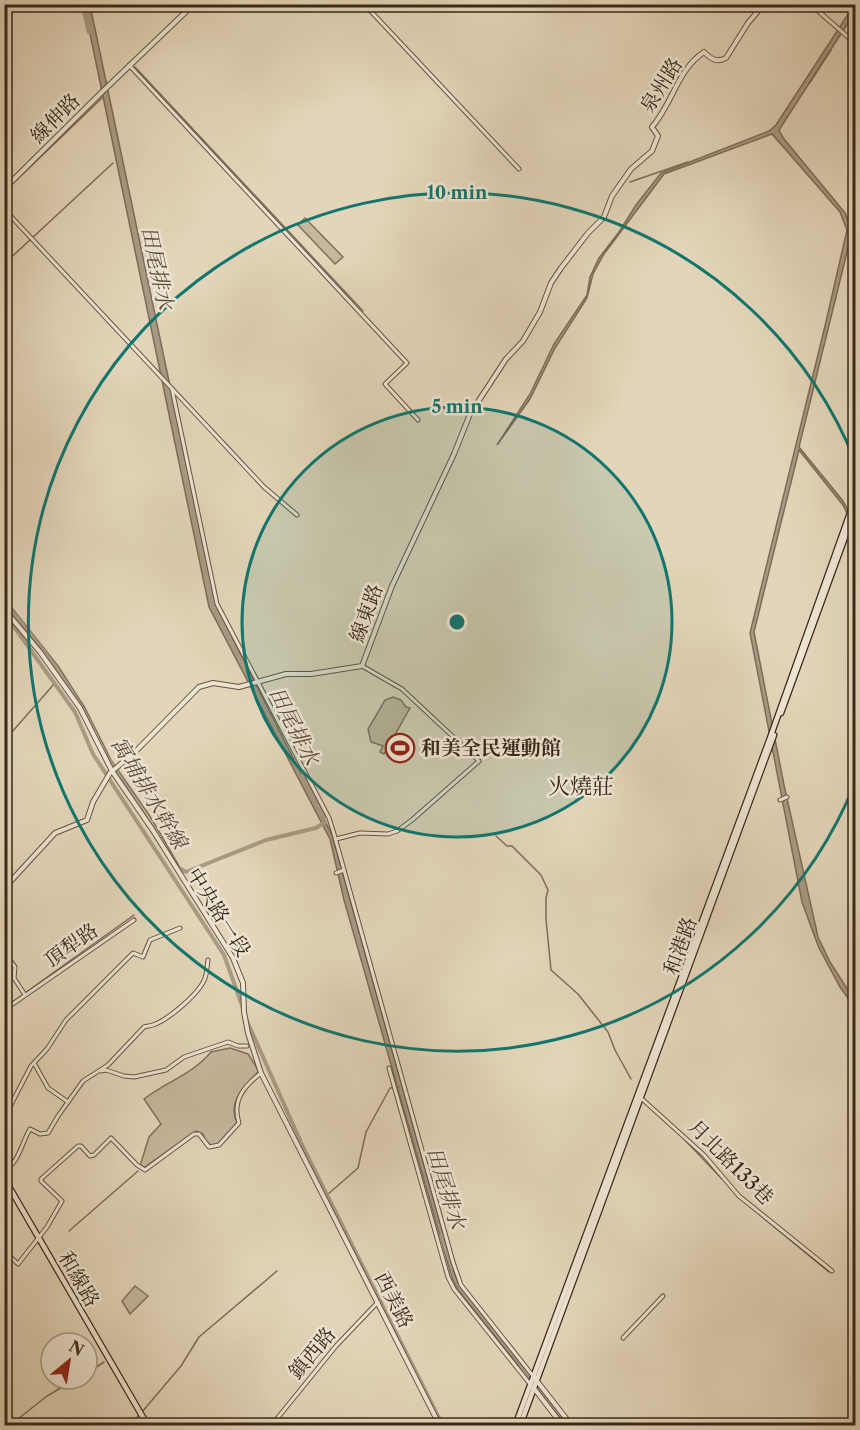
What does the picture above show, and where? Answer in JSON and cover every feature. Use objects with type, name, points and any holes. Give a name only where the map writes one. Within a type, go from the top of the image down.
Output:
[{"type":"main road","name":"和港路","points":[[520,1425],[772,735],[853,510],[855,496]]},
{"type":"main road","name":"和線路","points":[[4,1178],[148,1425]]},
{"type":"main road","name":"和港路","points":[[515,1425],[534,1382]]},
{"type":"street","name":"線伸路","points":[[4,189],[100,93],[194,4]]},
{"type":"street","points":[[363,4],[519,169]]},
{"type":"street","name":"泉州路","points":[[625,179],[655,147],[658,136],[652,127],[663,114],[676,84],[690,64],[704,52],[714,60],[722,61],[726,58],[748,23],[764,4]]},
{"type":"street","points":[[810,4],[855,44]]},
{"type":"street","points":[[129,65],[407,363],[385,384],[418,420]]},
{"type":"street","name":"線東路","points":[[4,890],[55,833],[87,820],[93,802],[112,771],[176,712],[199,687],[213,683],[239,687],[286,674],[311,674],[362,666],[392,586],[454,454],[470,414],[506,358],[522,341],[540,312],[551,282],[588,233],[604,216],[612,196],[625,179]]},
{"type":"street","points":[[4,209],[264,487],[297,515]]},
{"type":"street","points":[[172,389],[217,604],[329,818],[453,1262],[462,1285],[534,1382],[562,1425]]},
{"type":"street","name":"中央路一段","points":[[4,609],[40,652],[80,708],[112,771],[229,950],[243,983],[244,1012],[252,1050],[261,1073]]},
{"type":"street","points":[[336,839],[352,834],[388,834],[397,831],[479,761],[402,689],[362,666]]},
{"type":"street","points":[[780,800],[787,797]]},
{"type":"street","points":[[336,873],[344,871]]},
{"type":"street","name":"頂犁路","points":[[4,1010],[134,920]]},
{"type":"street","points":[[4,1118],[34,1063],[47,1049],[66,1020],[134,952],[143,957],[150,940],[180,928]]},
{"type":"street","name":"頂犁路","points":[[4,951],[15,967],[14,978],[25,994]]},
{"type":"street","points":[[4,1172],[21,1151],[28,1131],[31,1129],[40,1134],[48,1133],[83,1082],[108,1065],[144,1027],[165,1018],[190,999],[205,979],[208,960]]},
{"type":"street","points":[[99,1071],[106,1070],[134,1077],[166,1070],[184,1057],[228,1042],[238,1046],[247,1046]]},
{"type":"street","points":[[34,1063],[48,1088],[68,1102]]},
{"type":"street","points":[[389,1068],[448,1277],[454,1289],[572,1425]]},
{"type":"street","points":[[4,1251],[18,1264],[38,1238],[62,1201],[45,1186],[41,1179],[78,1146],[81,1146],[90,1156],[111,1138],[137,1165],[145,1170],[194,1134],[199,1134],[209,1147],[219,1145],[239,1123],[235,1110],[242,1093],[261,1073]]},
{"type":"street","name":"西美路","points":[[261,1073],[440,1425]]},
{"type":"street","name":"月北路133巷","points":[[639,1097],[704,1155],[739,1196],[832,1271]]},
{"type":"street","points":[[454,1289],[462,1285]]},
{"type":"street","points":[[623,1338],[663,1296]]},
{"type":"street","name":"鎮西路","points":[[271,1425],[336,1346],[378,1302]]},
{"type":"shaded area","points":[[84,5],[90,5],[216,605],[332,835],[458,1283],[527,1371],[526,1375],[458,1290],[452,1278],[344,900],[330,839],[209,607]]},
{"type":"shaded area","points":[[854,5],[855,12],[779,130],[845,213],[850,226],[849,244],[799,447],[848,510],[847,513],[799,450],[754,632],[784,785],[818,937],[830,962],[855,1001],[855,1008],[840,987],[819,948],[802,902],[750,633],[847,230],[840,212],[772,134],[664,174],[604,254],[593,274],[587,298],[555,348],[530,399],[497,445],[530,394],[554,344],[587,295],[590,277],[599,258],[661,173],[769,131],[776,125]]},
{"type":"shaded area","points":[[305,218],[343,257],[335,264],[298,225]]},
{"type":"shaded area","points":[[393,697],[401,700],[406,707],[410,708],[384,754],[380,752],[383,746],[371,742],[368,729],[385,700]]},
{"type":"shaded area","points":[[230,1048],[248,1054],[259,1071],[236,1101],[234,1115],[237,1123],[220,1143],[212,1146],[205,1140],[203,1134],[196,1131],[145,1167],[140,1166],[149,1137],[161,1124],[144,1099],[188,1072],[211,1052]]},
{"type":"shaded area","points":[[135,1286],[148,1296],[130,1314],[122,1301]]},
{"type":"waterway","name":"田尾排水","points":[[84,4],[90,31]]},
{"type":"waterway","points":[[809,84],[831,50]]},
{"type":"waterway","points":[[135,67],[363,311]]},
{"type":"waterway","points":[[4,192],[103,97]]},
{"type":"waterway","points":[[630,182],[688,162]]},
{"type":"waterway","points":[[4,264],[113,163]]},
{"type":"waterway","name":"寓埔排水幹線","points":[[4,598],[58,666],[85,708],[111,760],[151,818],[179,866]]},
{"type":"waterway","name":"寓埔排水幹線","points":[[4,602],[52,663],[74,695],[93,729]]},
{"type":"waterway","points":[[4,617],[17,631],[75,712],[93,754],[224,955],[244,1011]]},
{"type":"waterway","points":[[4,741],[55,683]]},
{"type":"waterway","name":"寓埔排水幹線","points":[[107,757],[155,831]]},
{"type":"waterway","name":"田尾排水","points":[[304,777],[323,816]]},
{"type":"waterway","name":"寓埔排水幹線","points":[[176,866],[186,872],[266,840],[316,828],[325,822]]},
{"type":"waterway","points":[[496,836],[507,846],[512,846],[541,875],[548,890],[546,919],[551,970],[578,994],[608,1032],[631,1079]]},
{"type":"waterway","points":[[4,1008],[134,915]]},
{"type":"waterway","points":[[247,1021],[303,1147],[443,1426]]},
{"type":"waterway","points":[[327,1195],[358,1168],[366,1132],[390,1088],[399,1087]]},
{"type":"waterway","points":[[684,1139],[722,1179]]},
{"type":"waterway","points":[[69,1231],[138,1171]]},
{"type":"waterway","points":[[760,1215],[829,1272]]},
{"type":"waterway","name":"田尾排水","points":[[443,1236],[453,1265]]},
{"type":"waterway","points":[[142,1412],[181,1366],[199,1337],[277,1271]]},
{"type":"waterway","points":[[99,1365],[104,1362]]},
{"type":"waterway","name":"田尾排水","points":[[522,1368],[567,1426]]},
{"type":"waterway","points":[[9,1426],[56,1391]]},
{"type":"waterway","points":[[129,1426],[139,1415]]},
{"type":"place","name":"和美全民運動館","points":[[400,748]]},
{"type":"district","name":"火燒莊","points":[[581,786]]}]
